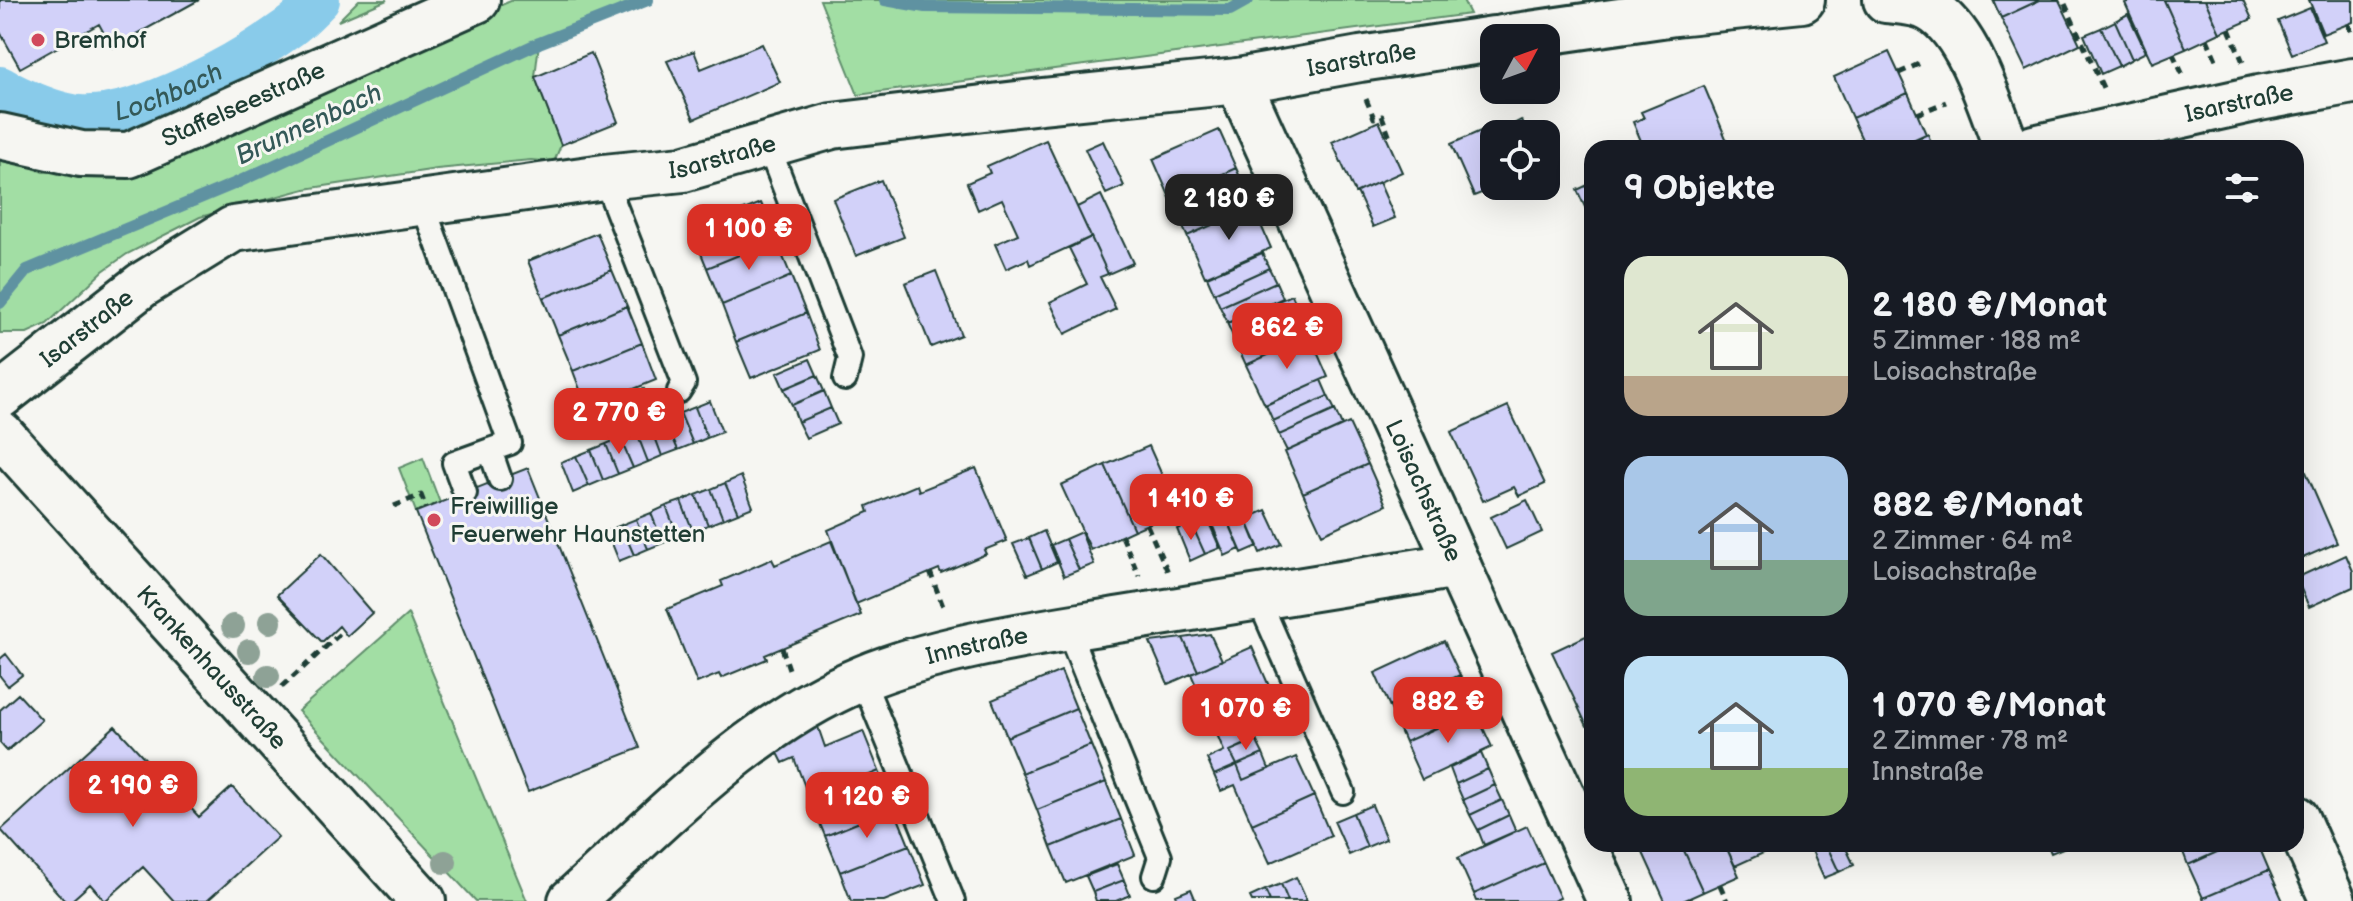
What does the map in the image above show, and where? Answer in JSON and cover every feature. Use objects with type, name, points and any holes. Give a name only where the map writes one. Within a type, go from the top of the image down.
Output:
[{"type":"street","name":"Staffelseestraße","points":[[0,136],[81,154],[129,155],[477,0]]},
{"type":"street","points":[[1560,30],[1675,13],[1802,0]]},
{"type":"street","points":[[1886,0],[1923,6],[1944,20],[1964,45],[2004,140]]},
{"type":"street","name":"Isarstraße","points":[[0,396],[142,285],[233,229],[604,177],[683,169],[832,126],[1238,81],[1480,41]]},
{"type":"street","name":"Loisachstraße","points":[[1238,81],[1458,565],[1579,794]]},
{"type":"street","name":"Isarstraße","points":[[2071,140],[2353,81]]},
{"type":"street","name":"Krankenhausstraße","points":[[0,433],[423,901]]},
{"type":"street","name":"Innstraße","points":[[571,901],[740,750],[862,678],[959,650],[1067,628],[1458,565]]},
{"type":"street","points":[[2304,836],[2333,901]]},
{"type":"street","name":"Loisachstraße","points":[[1596,852],[1610,901]]},
{"type":"lane","points":[[768,145],[850,358],[845,379]]},
{"type":"lane","points":[[604,177],[684,383],[679,391]]},
{"type":"lane","points":[[422,202],[510,443],[454,463],[465,493]]},
{"type":"lane","points":[[490,450],[500,479]]},
{"type":"lane","points":[[1258,598],[1343,792]]},
{"type":"lane","points":[[1067,628],[1160,857],[1154,876]]},
{"type":"lane","points":[[862,678],[953,901]]},
{"type":"path","points":[[2065,4],[2122,129]]},
{"type":"path","points":[[2348,24],[2353,37]]},
{"type":"path","points":[[394,506],[421,495],[426,508]]},
{"type":"path","points":[[253,713],[343,631]]},
{"type":"path","points":[[1720,885],[1727,901]]},
{"type":"green space","points":[[359,0],[387,0],[338,21]]},
{"type":"green space","points":[[513,0],[648,0],[539,43],[535,77],[561,145],[554,162],[531,160],[437,169],[305,189],[200,217],[127,254],[103,271],[47,324],[27,333],[0,333],[0,154],[43,172],[112,172]]},
{"type":"green space","points":[[820,0],[1463,0],[1470,14],[858,95]]},
{"type":"green space","points":[[423,458],[440,503],[416,512],[399,468]]},
{"type":"green space","points":[[408,614],[527,901],[476,901],[298,711]]},
{"type":"building","name":"Bremhof","points":[[0,0],[199,0],[112,48],[99,24],[20,68],[0,32]]},
{"type":"building","points":[[1993,0],[2040,0],[2001,18]]},
{"type":"building","points":[[2040,0],[2059,0],[2080,44],[2026,70],[2001,18]]},
{"type":"building","points":[[2132,0],[2164,0],[2186,49],[2152,63],[2125,3]]},
{"type":"building","points":[[2164,0],[2205,0],[2220,33],[2186,49]]},
{"type":"building","points":[[2205,0],[2243,0],[2252,19],[2220,33]]},
{"type":"building","points":[[2309,0],[2353,0],[2353,22],[2323,34]]},
{"type":"building","points":[[2310,8],[2324,41],[2292,54],[2278,21]]},
{"type":"building","points":[[2128,14],[2146,52],[2132,59],[2115,21]]},
{"type":"building","points":[[2115,21],[2132,59],[2119,66],[2101,28]]},
{"type":"building","points":[[2101,28],[2119,66],[2101,74],[2084,35]]},
{"type":"building","points":[[762,44],[780,82],[694,119],[667,61],[694,51],[701,69]]},
{"type":"building","points":[[1889,52],[1908,93],[1852,118],[1834,77]]},
{"type":"building","points":[[591,53],[618,122],[561,145],[535,77]]},
{"type":"building","points":[[1704,86],[1727,140],[1641,140],[1633,122],[1644,118],[1641,112]]},
{"type":"building","points":[[1908,93],[1926,134],[1913,140],[1862,140],[1852,118]]},
{"type":"building","points":[[1379,121],[1402,172],[1355,193],[1332,142]]},
{"type":"building","points":[[1219,130],[1236,168],[1170,198],[1153,159]]},
{"type":"building","points":[[1480,131],[1480,194],[1474,196],[1451,144]]},
{"type":"building","points":[[1928,134],[1930,140],[1915,140]]},
{"type":"building","points":[[1046,140],[1091,237],[1030,265],[1028,259],[1006,269],[995,244],[1018,234],[1002,199],[978,210],[967,183],[990,173],[987,166]]},
{"type":"building","points":[[1103,141],[1124,186],[1106,194],[1085,149]]},
{"type":"building","points":[[1236,168],[1253,207],[1187,236],[1170,198]]},
{"type":"building","points":[[881,180],[904,237],[856,256],[833,199]]},
{"type":"building","points":[[1379,182],[1395,218],[1373,227],[1357,192]]},
{"type":"building","points":[[1584,187],[1584,205],[1577,190]]},
{"type":"building","points":[[1101,195],[1133,263],[1108,274],[1077,207]]},
{"type":"building","points":[[761,203],[776,240],[707,268],[692,231]]},
{"type":"building","points":[[1253,207],[1271,248],[1205,277],[1187,236]]},
{"type":"building","points":[[597,233],[612,270],[543,298],[528,261]]},
{"type":"building","points":[[1091,237],[1108,274],[1100,277],[1116,309],[1065,334],[1050,302],[1087,284],[1069,248]]},
{"type":"building","points":[[776,240],[791,276],[722,305],[707,268]]},
{"type":"building","points":[[1262,253],[1269,268],[1214,293],[1207,277]]},
{"type":"building","points":[[1269,268],[1276,282],[1220,307],[1214,293]]},
{"type":"building","points":[[612,270],[627,306],[558,335],[543,298]]},
{"type":"building","points":[[936,271],[961,335],[931,347],[905,283]]},
{"type":"building","points":[[791,276],[806,313],[736,342],[722,305]]},
{"type":"building","points":[[1276,282],[1283,298],[1228,323],[1220,307]]},
{"type":"building","points":[[1292,295],[1310,336],[1246,365],[1227,323]]},
{"type":"building","points":[[627,306],[642,343],[573,371],[558,335]]},
{"type":"building","points":[[806,313],[820,350],[751,378],[736,342]]},
{"type":"building","points":[[1310,336],[1328,377],[1265,405],[1246,365]]},
{"type":"building","points":[[642,343],[656,380],[587,408],[573,371]]},
{"type":"building","points":[[810,359],[817,375],[784,389],[777,373]]},
{"type":"building","points":[[817,375],[824,391],[792,405],[784,389]]},
{"type":"building","points":[[1321,380],[1328,396],[1273,421],[1266,405]]},
{"type":"building","points":[[644,389],[650,405],[619,417],[612,401]]},
{"type":"building","points":[[824,391],[831,408],[798,422],[792,405]]},
{"type":"building","points":[[1328,396],[1335,410],[1279,435],[1273,421]]},
{"type":"building","points":[[710,401],[722,432],[707,438],[695,407]]},
{"type":"building","points":[[650,405],[656,420],[625,434],[619,417]]},
{"type":"building","points":[[1508,406],[1545,484],[1519,496],[1514,487],[1483,501],[1451,432]]},
{"type":"building","points":[[695,407],[707,438],[693,444],[680,413]]},
{"type":"building","points":[[831,408],[838,424],[806,438],[798,422]]},
{"type":"building","points":[[1335,410],[1342,426],[1287,451],[1279,435]]},
{"type":"building","points":[[680,413],[693,444],[678,450],[665,420]]},
{"type":"building","points":[[665,420],[678,450],[662,456],[651,426]]},
{"type":"building","points":[[1349,423],[1368,464],[1303,493],[1285,452]]},
{"type":"building","points":[[651,426],[662,456],[648,462],[636,431]]},
{"type":"building","points":[[636,431],[648,462],[633,468],[620,438]]},
{"type":"building","points":[[620,438],[633,468],[618,474],[606,444]]},
{"type":"building","points":[[606,444],[618,474],[603,480],[591,450]]},
{"type":"building","points":[[1149,446],[1178,511],[1134,530],[1105,465]]},
{"type":"building","points":[[591,450],[603,480],[589,486],[576,456]]},
{"type":"building","points":[[576,456],[589,486],[573,493],[561,462]]},
{"type":"building","points":[[1368,464],[1386,505],[1322,534],[1303,493]]},
{"type":"building","points":[[1105,465],[1134,530],[1091,550],[1061,485]]},
{"type":"building","name":"Freiwillige Feuerwehr Haunstetten","points":[[528,468],[640,748],[528,792],[416,512]]},
{"type":"building","points":[[976,468],[1007,541],[984,550],[986,554],[941,573],[939,569],[856,604],[828,530],[869,512],[867,506],[917,485],[919,491]]},
{"type":"building","points":[[2304,473],[2337,543],[2304,557]]},
{"type":"building","points":[[741,476],[753,507],[738,513],[725,483]]},
{"type":"building","points":[[725,483],[738,513],[723,519],[711,489]]},
{"type":"building","points":[[711,489],[723,519],[708,525],[696,495]]},
{"type":"building","points":[[696,495],[708,525],[693,531],[681,501]]},
{"type":"building","points":[[1527,500],[1542,532],[1506,549],[1491,517]]},
{"type":"building","points":[[681,501],[693,531],[678,537],[666,506]]},
{"type":"building","points":[[666,506],[678,537],[663,543],[651,513]]},
{"type":"building","points":[[1266,510],[1282,544],[1260,553],[1246,519]]},
{"type":"building","points":[[1243,512],[1258,546],[1242,553],[1228,520]]},
{"type":"building","points":[[651,513],[663,543],[648,549],[636,519]]},
{"type":"building","points":[[1206,516],[1220,548],[1205,554],[1191,523]]},
{"type":"building","points":[[1226,516],[1240,549],[1225,556],[1211,522]]},
{"type":"building","points":[[636,519],[648,549],[634,555],[621,525]]},
{"type":"building","points":[[1191,523],[1205,554],[1190,561],[1177,529]]},
{"type":"building","points":[[621,525],[634,555],[619,561],[607,531]]},
{"type":"building","points":[[1044,531],[1057,562],[1042,569],[1029,538]]},
{"type":"building","points":[[1081,532],[1094,564],[1079,570],[1065,539]]},
{"type":"building","points":[[1029,538],[1042,569],[1027,575],[1013,544]]},
{"type":"building","points":[[1065,539],[1079,570],[1064,576],[1051,545]]},
{"type":"building","points":[[831,541],[861,615],[765,655],[767,659],[721,678],[719,674],[697,683],[667,609],[723,586],[721,581],[772,559],[775,565]]},
{"type":"building","points":[[321,554],[372,613],[347,636],[339,626],[322,642],[277,595]]},
{"type":"building","points":[[2346,555],[2353,571],[2353,587],[2309,607],[2304,596],[2304,574]]},
{"type":"building","points":[[1210,634],[1222,660],[1198,671],[1183,638]]},
{"type":"building","points":[[1584,637],[1584,720],[1552,652]]},
{"type":"building","points":[[1183,638],[1198,671],[1168,684],[1150,642]]},
{"type":"building","points":[[1444,641],[1460,675],[1390,707],[1375,673]]},
{"type":"building","points":[[1252,647],[1269,686],[1208,713],[1191,674]]},
{"type":"building","points":[[6,654],[22,675],[8,686],[0,676],[0,659]]},
{"type":"building","points":[[1061,671],[1076,708],[1007,737],[992,700]]},
{"type":"building","points":[[1460,675],[1475,711],[1405,742],[1390,707]]},
{"type":"building","points":[[1269,686],[1287,725],[1230,751],[1237,765],[1214,775],[1207,759],[1224,751],[1208,713]]},
{"type":"building","points":[[18,694],[42,720],[7,751],[0,743],[0,710]]},
{"type":"building","points":[[1076,708],[1091,745],[1022,773],[1007,737]]},
{"type":"building","points":[[1475,711],[1492,747],[1422,780],[1405,742]]},
{"type":"building","points":[[817,724],[825,747],[863,731],[879,771],[810,800],[794,758],[783,763],[776,749]]},
{"type":"building","points":[[115,726],[199,817],[232,787],[278,837],[207,901],[174,901],[143,867],[105,901],[90,884],[71,901],[65,901],[1,830]]},
{"type":"building","points":[[1256,740],[1263,754],[1237,765],[1230,751]]},
{"type":"building","points":[[1091,745],[1106,782],[1037,810],[1022,773]]},
{"type":"building","points":[[1481,753],[1488,769],[1456,784],[1450,768]]},
{"type":"building","points":[[1263,754],[1269,769],[1243,780],[1237,765]]},
{"type":"building","points":[[1296,757],[1314,796],[1252,824],[1235,785],[1221,791],[1214,775],[1237,765],[1243,780]]},
{"type":"building","points":[[1488,769],[1495,785],[1463,800],[1456,784]]},
{"type":"building","points":[[879,771],[894,808],[825,836],[810,800]]},
{"type":"building","points":[[1106,782],[1121,819],[1051,847],[1037,810]]},
{"type":"building","points":[[1495,785],[1502,800],[1470,815],[1463,800]]},
{"type":"building","points":[[1314,796],[1331,836],[1270,863],[1252,824]]},
{"type":"building","points":[[1502,800],[1509,815],[1478,830],[1470,815]]},
{"type":"building","points":[[1372,805],[1386,839],[1367,847],[1353,813]]},
{"type":"building","points":[[894,808],[909,845],[840,872],[825,836]]},
{"type":"building","points":[[1353,813],[1367,847],[1349,855],[1334,821]]},
{"type":"building","points":[[1509,815],[1516,831],[1484,845],[1478,830]]},
{"type":"building","points":[[1121,819],[1135,855],[1066,883],[1051,847]]},
{"type":"building","points":[[1527,826],[1544,863],[1474,894],[1458,858]]},
{"type":"building","points":[[909,845],[925,885],[884,901],[851,901],[840,872]]},
{"type":"building","points":[[1643,852],[1685,852],[1703,892],[1683,901],[1665,901]]},
{"type":"building","points":[[1685,852],[1728,852],[1739,876],[1703,892]]},
{"type":"building","points":[[1729,852],[1766,852],[1735,866]]},
{"type":"building","points":[[1813,852],[1830,852],[1839,872],[1824,878]]},
{"type":"building","points":[[1830,852],[1848,852],[1854,865],[1839,872]]},
{"type":"building","points":[[2183,852],[2217,852],[2188,865]]},
{"type":"building","points":[[2217,852],[2261,852],[2269,870],[2203,898],[2188,865]]},
{"type":"building","points":[[1544,863],[1560,898],[1553,901],[1477,901],[1474,894]]},
{"type":"building","points":[[1117,864],[1124,880],[1093,892],[1086,876]]},
{"type":"building","points":[[2269,870],[2283,901],[2205,901],[2203,898]]},
{"type":"building","points":[[1296,877],[1307,901],[1288,901],[1281,884]]},
{"type":"building","points":[[1124,880],[1130,895],[1116,901],[1096,901],[1093,892]]},
{"type":"building","points":[[1281,884],[1288,901],[1270,901],[1265,890]]},
{"type":"building","points":[[1191,889],[1196,901],[1178,901],[1176,895]]},
{"type":"building","points":[[1265,890],[1270,901],[1252,901],[1250,897]]},
{"type":"waterway","name":"Lochbach","points":[[0,87],[39,105],[71,115],[104,115],[131,109],[188,87],[243,58],[291,26],[319,0]]},
{"type":"waterway","name":"Brunnenbach","points":[[0,303],[27,270],[236,183],[539,43],[648,0]]},
{"type":"waterway","name":"Brunnenbach","points":[[885,0],[925,7],[1230,10],[1248,0]]},
{"type":"place","name":"Bremhof","points":[[38,40]]},
{"type":"place","name":"Freiwillige Feuerwehr Haunstetten","points":[[434,520]]}]
